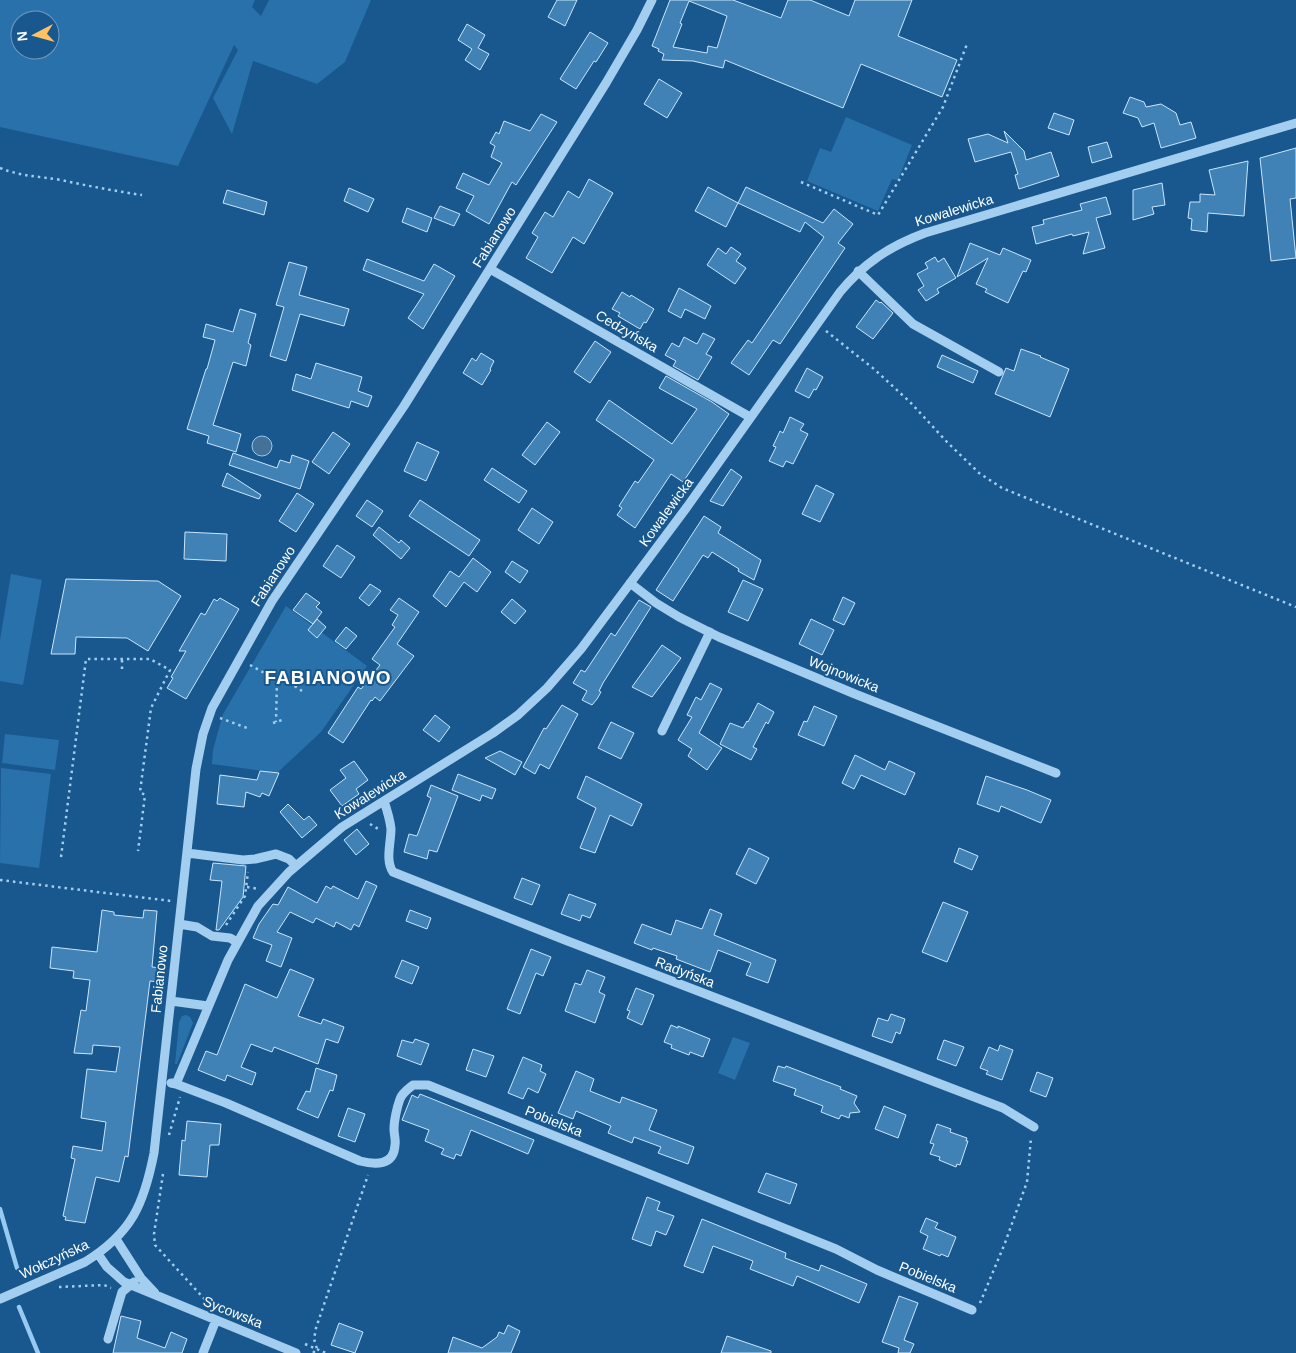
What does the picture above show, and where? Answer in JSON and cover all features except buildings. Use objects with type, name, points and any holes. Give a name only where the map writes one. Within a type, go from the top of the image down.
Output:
[{"type":"street","name":"Fabianowo","points":[[116,1239],[131,1220],[147,1188],[154,1152],[200,745],[206,723],[218,695],[272,601],[400,412],[624,54],[652,0]]},
{"type":"street","name":"Kowalewicka","points":[[180,1085],[208,1006],[237,942],[258,906],[296,866],[342,827],[493,733],[518,715],[539,696],[569,664],[630,583],[687,507],[817,323],[858,271],[893,246],[925,233],[1296,123]]},
{"type":"street","name":"Cedzyńska","points":[[490,268],[750,417]]},
{"type":"street","points":[[858,271],[913,324],[999,372]]},
{"type":"street","name":"Wojnowicka","points":[[630,583],[656,603],[710,632],[855,694],[1056,773]]},
{"type":"street","points":[[662,731],[710,632]]},
{"type":"street","name":"Radyńska","points":[[384,801],[391,829],[390,868],[393,872],[1003,1108],[1034,1127]]},
{"type":"street","points":[[187,853],[249,860],[276,854],[289,859],[296,866]]},
{"type":"street","points":[[179,924],[197,927],[212,936],[230,938],[237,942]]},
{"type":"street","points":[[171,1001],[208,1006]]},
{"type":"street","points":[[162,1082],[180,1085],[302,1135],[360,1162],[370,1164]]},
{"type":"street","name":"Pobielska","points":[[370,1164],[374,1165],[385,1162],[390,1158],[396,1146],[394,1128],[400,1099],[405,1091],[413,1085],[428,1085],[836,1249],[877,1270],[972,1310]]},
{"type":"street","name":"Wołczyńska","points":[[0,1299],[85,1262],[116,1239]]},
{"type":"street","name":"Sycowska","points":[[116,1239],[140,1276],[159,1297]]},
{"type":"street","name":"Sycowska","points":[[98,1254],[106,1267],[124,1282],[296,1353]]},
{"type":"street","points":[[108,1339],[122,1292],[140,1276]]},
{"type":"street","points":[[203,1353],[216,1320]]},
{"type":"path","points":[[801,182],[878,215],[943,107],[967,44]]},
{"type":"path","points":[[0,168],[18,174],[142,195]]},
{"type":"path","points":[[817,323],[874,369],[910,402],[979,473],[1002,488],[1296,607]]},
{"type":"path","points":[[61,856],[86,659],[150,660],[170,670],[151,708],[140,792],[145,796],[138,851]]},
{"type":"path","points":[[122,659],[122,669]]},
{"type":"path","points":[[245,671],[248,664],[277,680],[288,681],[302,692]]},
{"type":"path","points":[[288,681],[295,670]]},
{"type":"path","points":[[277,680],[275,723],[282,720]]},
{"type":"path","points":[[218,724],[222,711]]},
{"type":"path","points":[[220,718],[247,728]]},
{"type":"path","points":[[365,821],[381,830],[391,829]]},
{"type":"path","points":[[218,937],[245,896],[249,860]]},
{"type":"path","points":[[0,880],[182,903]]},
{"type":"path","points":[[168,1141],[180,1085]]},
{"type":"path","points":[[972,1310],[982,1301],[1006,1243],[1022,1197],[1027,1182],[1030,1142],[1034,1127]]},
{"type":"path","points":[[313,1353],[317,1349],[314,1340],[316,1328],[368,1175],[370,1164]]},
{"type":"path","points":[[163,1173],[154,1234],[155,1245],[209,1304],[204,1315]]},
{"type":"path","points":[[52,1287],[104,1285],[122,1292]]},
{"type":"shaded area","points":[[0,0],[255,0],[252,7],[261,16],[269,0],[371,0],[345,62],[317,84],[253,61],[232,134],[213,98],[238,50],[234,45],[178,166],[0,127]]},
{"type":"shaded area","points":[[846,117],[912,145],[898,180],[892,179],[878,211],[807,181],[820,148],[831,152]]},
{"type":"shaded area","points":[[258,436],[266,436],[272,442],[272,450],[266,456],[258,456],[252,450],[252,442]]},
{"type":"shaded area","points":[[11,574],[42,580],[23,685],[0,681],[0,640]]},
{"type":"shaded area","points":[[286,606],[367,666],[321,732],[277,773],[212,764],[213,750],[223,714]]},
{"type":"shaded area","points":[[5,734],[59,740],[55,770],[2,763]]},
{"type":"shaded area","points":[[1,768],[51,774],[39,868],[0,863]]},
{"type":"shaded area","points":[[182,1016],[190,1017],[193,1023],[177,1064],[175,1064],[179,1022]]},
{"type":"shaded area","points":[[733,1037],[750,1043],[735,1080],[718,1073]]},
{"type":"waterway","points":[[0,1209],[17,1268]]},
{"type":"waterway","points":[[19,1307],[38,1353]]},
{"type":"district","name":"FABIANOWO","points":[[328,677]]}]
